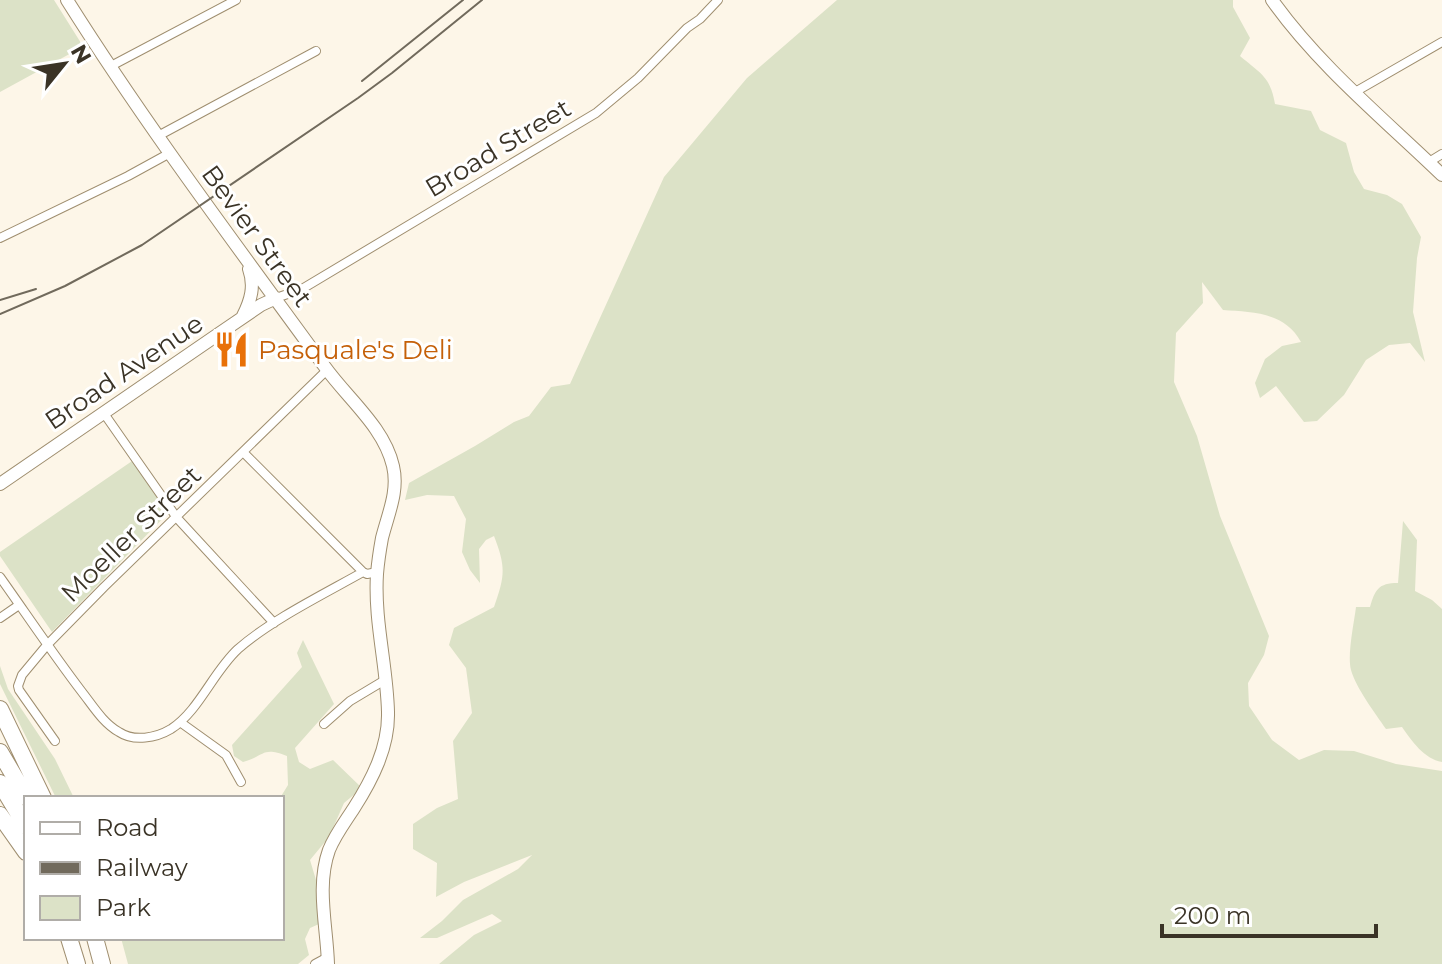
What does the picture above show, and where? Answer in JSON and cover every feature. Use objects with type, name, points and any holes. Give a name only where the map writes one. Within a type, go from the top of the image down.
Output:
[{"type":"highway","points":[[0,709],[42,796]]},
{"type":"highway","points":[[0,752],[26,796]]},
{"type":"highway","points":[[0,783],[24,823]]},
{"type":"highway","points":[[0,815],[24,849]]},
{"type":"highway","points":[[70,940],[77,964]]},
{"type":"highway","points":[[78,940],[85,964]]},
{"type":"highway","points":[[96,940],[102,964]]},
{"type":"street","name":"Bevier Street","points":[[67,0],[242,255],[377,433],[394,468],[393,497],[377,572],[378,625],[388,714],[385,744],[369,781],[334,840],[325,866],[323,884],[328,960]]},
{"type":"street","points":[[111,66],[236,0]]},
{"type":"street","name":"Broad Street","points":[[276,298],[302,289],[596,113],[638,78],[718,0]]},
{"type":"street","points":[[1272,0],[1305,42],[1442,175]]},
{"type":"street","points":[[1355,92],[1442,42]]},
{"type":"street","points":[[158,136],[316,51]]},
{"type":"street","points":[[0,238],[170,153]]},
{"type":"street","points":[[1429,162],[1442,154]]},
{"type":"street","points":[[242,255],[251,276],[252,289],[243,317]]},
{"type":"street","name":"Broad Avenue","points":[[0,484],[243,317],[276,298]]},
{"type":"street","name":"Moeller Street","points":[[55,741],[19,690],[22,675],[104,587],[327,370]]},
{"type":"street","points":[[103,412],[177,518],[274,623]]},
{"type":"street","points":[[243,452],[363,572],[377,572]]},
{"type":"street","points":[[0,577],[103,720],[116,731],[142,738],[163,733],[180,722],[240,647],[274,623],[363,572]]},
{"type":"street","points":[[0,618],[19,605]]},
{"type":"street","points":[[324,724],[350,701],[385,680]]},
{"type":"street","points":[[180,722],[221,750],[241,782]]},
{"type":"street","points":[[315,964],[328,960]]},
{"type":"green space","points":[[0,0],[54,0],[81,43],[75,51],[0,92]]},
{"type":"green space","points":[[837,0],[1233,0],[1233,7],[1250,38],[1240,56],[1267,81],[1275,104],[1311,111],[1320,130],[1346,143],[1354,172],[1364,189],[1387,195],[1402,204],[1421,237],[1413,312],[1425,362],[1410,343],[1389,345],[1366,360],[1344,395],[1317,421],[1304,422],[1276,386],[1260,398],[1255,383],[1265,359],[1282,346],[1301,342],[1294,332],[1277,319],[1223,310],[1202,282],[1203,303],[1176,333],[1174,382],[1197,436],[1220,516],[1269,636],[1264,655],[1248,683],[1249,706],[1272,740],[1299,760],[1324,750],[1354,751],[1396,764],[1442,771],[1442,964],[439,964],[474,935],[502,921],[492,914],[437,938],[420,938],[463,900],[518,869],[532,855],[464,882],[436,897],[437,863],[413,849],[413,824],[458,799],[453,741],[472,713],[466,668],[449,645],[454,628],[494,607],[503,572],[494,536],[479,549],[480,583],[462,552],[466,519],[454,496],[427,495],[405,500],[409,483],[529,416],[551,387],[570,384],[664,177],[747,78]]},
{"type":"green space","points":[[135,459],[171,510],[52,632],[0,552]]},
{"type":"green space","points":[[1403,521],[1417,540],[1415,591],[1442,609],[1442,762],[1424,753],[1402,727],[1386,729],[1361,692],[1350,664],[1356,607],[1370,607],[1378,589],[1386,584],[1398,583]]},
{"type":"green space","points":[[303,640],[334,704],[295,748],[299,762],[310,769],[333,760],[362,788],[344,803],[329,837],[310,860],[316,880],[319,924],[310,928],[305,939],[309,955],[298,964],[128,964],[122,940],[284,940],[284,796],[281,796],[288,785],[287,756],[268,752],[243,762],[234,756],[232,745],[302,667],[297,653]]},
{"type":"green space","points":[[0,666],[8,689],[55,759],[73,796],[55,796],[0,684]]},
{"type":"railway","points":[[362,81],[463,0]]},
{"type":"railway","points":[[0,314],[65,286],[142,245],[358,98],[482,0]]},
{"type":"railway","points":[[0,300],[36,289]]},
{"type":"place","name":"Pasquale's Deli","points":[[232,350]]}]
